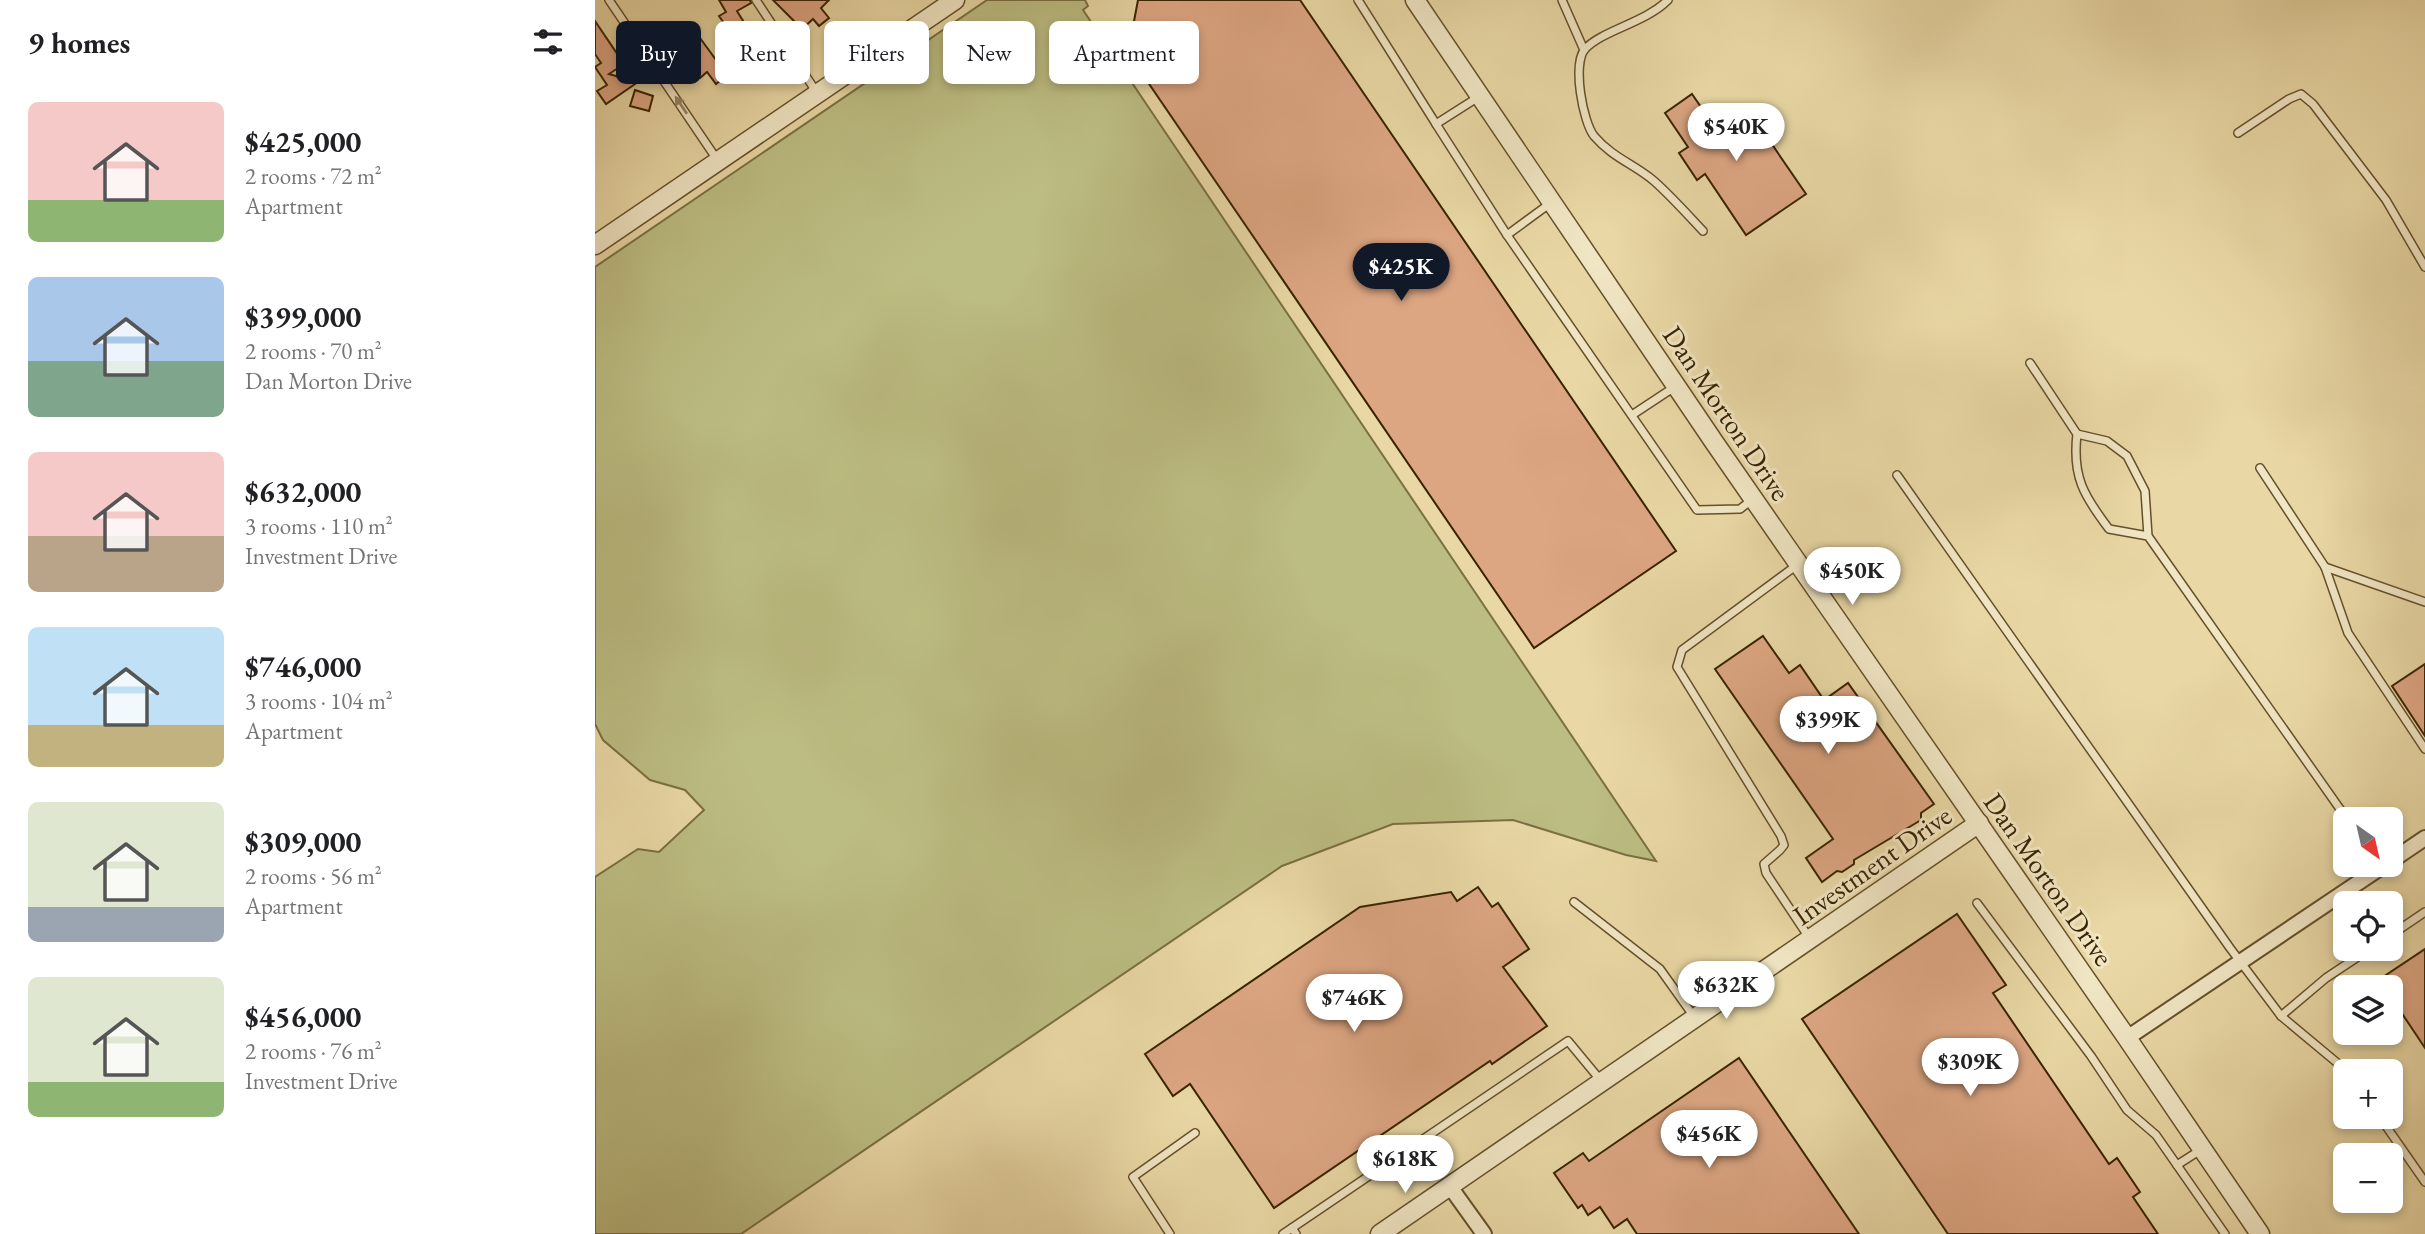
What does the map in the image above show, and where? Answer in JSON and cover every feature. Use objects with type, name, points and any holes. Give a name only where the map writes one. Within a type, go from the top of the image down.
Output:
[{"type":"street","points":[[595,244],[955,0]]},
{"type":"street","name":"Dan Morton Drive","points":[[1415,0],[1754,499],[2260,1234]]},
{"type":"street","name":"Investment Drive","points":[[1380,1234],[1451,1188],[1979,823]]},
{"type":"street","points":[[2403,852],[2425,838]]},
{"type":"street","points":[[2127,1038],[2366,877]]},
{"type":"street","points":[[1451,1188],[1484,1234]]},
{"type":"lane","points":[[610,0],[719,162]]},
{"type":"lane","points":[[755,0],[818,94]]},
{"type":"lane","points":[[1358,0],[1507,235],[1697,510],[1740,509],[1754,499]]},
{"type":"lane","points":[[1562,0],[1584,50]]},
{"type":"lane","points":[[1668,0],[1647,17],[1603,37],[1584,50],[1578,71],[1583,103],[1592,133],[1613,155],[1652,179],[1703,230]]},
{"type":"lane","points":[[2238,133],[2301,94],[2313,104],[2386,200],[2425,267]]},
{"type":"lane","points":[[1436,124],[1481,96]]},
{"type":"lane","points":[[1507,235],[1552,201]]},
{"type":"lane","points":[[2030,363],[2077,435],[2075,458],[2080,482],[2093,507],[2109,529],[2148,536]]},
{"type":"lane","points":[[1632,415],[1677,386]]},
{"type":"lane","points":[[2077,435],[2107,441],[2127,456],[2145,491],[2148,536],[2339,807]]},
{"type":"lane","points":[[2260,468],[2325,567],[2348,633],[2425,749]]},
{"type":"lane","points":[[1897,475],[2240,962],[2281,1016],[2333,1059]]},
{"type":"lane","points":[[1799,564],[1682,650],[1677,667],[1780,836],[1784,845],[1764,864],[1766,873],[1810,939]]},
{"type":"lane","points":[[2325,567],[2425,601]]},
{"type":"lane","points":[[1574,902],[1660,969],[1695,1019]]},
{"type":"lane","points":[[1977,903],[2091,1056],[2127,1110],[2156,1135],[2225,1234]]},
{"type":"lane","points":[[2403,927],[2425,912]]},
{"type":"lane","points":[[2281,1016],[2326,978],[2352,961]]},
{"type":"lane","points":[[1283,1234],[1294,1231],[1568,1041],[1603,1083]]},
{"type":"lane","points":[[2388,1129],[2425,1182]]},
{"type":"lane","points":[[1170,1234],[1132,1177],[1195,1133]]},
{"type":"lane","points":[[2177,1165],[2202,1149]]},
{"type":"green space","points":[[987,0],[1085,0],[1088,6],[1083,10],[1090,21],[1049,21],[1049,84],[1133,84],[1656,861],[1626,855],[1513,820],[1393,824],[1282,866],[741,1234],[595,1234],[595,877],[638,849],[659,852],[704,810],[685,790],[650,780],[603,740],[595,724],[595,267],[864,84],[929,84],[929,40],[943,30],[943,84],[1035,84],[1035,21],[956,21]]},
{"type":"building","points":[[719,0],[750,0],[751,3],[737,11],[743,21],[723,21],[719,16],[726,12]]},
{"type":"building","points":[[773,0],[829,0],[821,8],[829,18],[819,26],[813,19],[810,22],[794,21]]},
{"type":"building","points":[[1138,0],[1300,0],[1676,551],[1534,648],[1149,84],[1199,84],[1199,21],[1134,21]]},
{"type":"building","points":[[595,21],[616,52],[616,69],[609,74],[616,76],[616,84],[635,84],[606,104],[597,91],[607,85],[595,67],[601,63],[595,54]]},
{"type":"building","points":[[701,39],[715,59],[715,83],[707,72],[701,77]]},
{"type":"building","points":[[635,90],[653,96],[649,111],[630,106]]},
{"type":"building","points":[[1692,94],[1714,126],[1745,105],[1806,194],[1746,235],[1705,174],[1697,180],[1679,153],[1688,147],[1665,113]]},
{"type":"building","points":[[1763,636],[1789,673],[1800,665],[1824,700],[1848,683],[1934,804],[1921,813],[1921,820],[1854,860],[1854,864],[1842,872],[1837,871],[1822,882],[1806,858],[1833,839],[1715,669]]},
{"type":"building","points":[[2425,664],[2425,736],[2392,686]]},
{"type":"building","points":[[1478,887],[1492,907],[1498,903],[1529,949],[1503,967],[1547,1026],[1492,1064],[1490,1061],[1274,1208],[1190,1084],[1173,1096],[1145,1054],[1360,907],[1451,892],[1457,901]]},
{"type":"building","points":[[1957,914],[2006,985],[1993,993],[2109,1164],[2117,1158],[2140,1192],[2133,1197],[2158,1234],[1948,1234],[1802,1019]]},
{"type":"building","points":[[2425,949],[2425,1048],[2403,1015],[2403,975],[2386,975]]},
{"type":"building","points":[[1739,1058],[1859,1234],[1637,1234],[1627,1219],[1614,1228],[1600,1207],[1588,1215],[1582,1205],[1578,1208],[1554,1173],[1583,1153],[1589,1161]]}]
